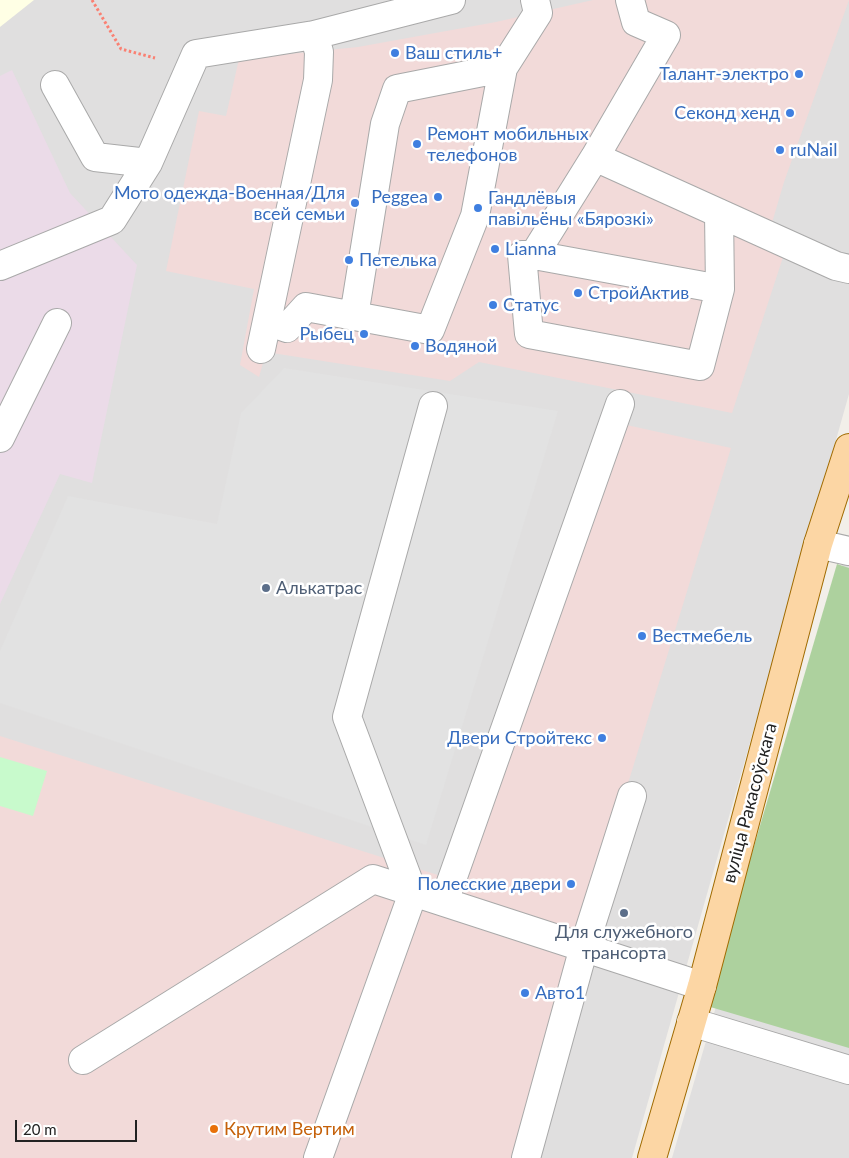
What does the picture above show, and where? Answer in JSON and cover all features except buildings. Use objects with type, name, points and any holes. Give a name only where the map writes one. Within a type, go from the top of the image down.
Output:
[{"type":"main road","name":"вуліца Ракасоўскага","points":[[652,1158],[702,986],[818,544],[849,448]]},
{"type":"lane","points":[[0,266],[112,220],[148,162],[196,54],[314,35],[451,0]]},
{"type":"lane","points":[[267,321],[287,328],[306,307],[430,330],[475,216],[503,68],[538,13],[535,0]]},
{"type":"lane","points":[[534,255],[595,157],[666,34],[636,22],[630,0]]},
{"type":"lane","points":[[261,349],[318,80],[319,52],[314,35]]},
{"type":"lane","points":[[354,316],[385,124],[397,89],[503,68]]},
{"type":"lane","points":[[55,85],[95,157],[148,162]]},
{"type":"lane","points":[[595,157],[769,234],[836,266],[849,269]]},
{"type":"lane","points":[[719,213],[720,289],[700,366],[529,334],[522,255],[534,255],[720,289]]},
{"type":"lane","points":[[0,438],[57,323]]},
{"type":"lane","points":[[444,902],[620,404]]},
{"type":"lane","points":[[318,1158],[413,893],[347,717],[433,406]]},
{"type":"lane","points":[[818,544],[849,551]]},
{"type":"lane","points":[[526,1158],[584,948],[632,796]]},
{"type":"lane","points":[[83,1060],[373,879],[702,986]]},
{"type":"lane","points":[[691,1022],[849,1070]]},
{"type":"path","points":[[92,0],[121,49],[165,61],[196,54]]},
{"type":"shaded area","points":[[0,0],[849,0],[849,394],[632,1158],[0,1158]]},
{"type":"shaded area","points":[[0,0],[34,0],[0,27]]},
{"type":"shaded area","name":"Гандлёвыя павільёны «Бярозкі»","points":[[593,0],[849,0],[784,182],[769,233],[787,245],[732,413],[479,362],[450,381],[266,352],[259,377],[240,365],[254,289],[166,271],[199,111],[226,116],[239,59],[358,47],[496,22]]},
{"type":"shaded area","points":[[12,70],[70,193],[137,265],[92,483],[60,474],[0,604],[0,76]]},
{"type":"shaded area","name":"Алькатрас","points":[[284,368],[558,411],[426,845],[0,703],[0,651],[68,496],[217,524],[241,413]]},
{"type":"shaded area","points":[[604,420],[731,448],[513,1158],[0,1158],[0,736],[463,883]]},
{"type":"shaded area","points":[[849,541],[849,1158],[672,1158],[713,1017]]},
{"type":"green space","points":[[837,564],[849,568],[849,1048],[707,1006]]},
{"type":"green space","points":[[0,757],[47,771],[33,816],[0,806]]},
{"type":"place","name":"Ваш стиль+","points":[[395,53]]},
{"type":"place","name":"Талант-электро","points":[[799,74]]},
{"type":"place","name":"Секонд хенд","points":[[790,113]]},
{"type":"place","name":"Ремонт мобильных телефонов","points":[[417,144]]},
{"type":"place","name":"ruNail","points":[[780,150]]},
{"type":"place","name":"Peggea","points":[[438,197]]},
{"type":"place","name":"Мото одежда-Военная/Для всей семьи","points":[[355,203]]},
{"type":"place","name":"Гандлёвыя павільёны «Бярозкі»","points":[[478,208]]},
{"type":"place","name":"Lianna","points":[[495,249]]},
{"type":"place","name":"Петелька","points":[[349,260]]},
{"type":"place","name":"СтройАктив","points":[[578,293]]},
{"type":"place","name":"Статус","points":[[493,305]]},
{"type":"place","name":"Рыбец","points":[[364,334]]},
{"type":"place","name":"Водяной","points":[[415,346]]},
{"type":"place","name":"Алькатрас","points":[[266,588]]},
{"type":"place","name":"Вестмебель","points":[[642,636]]},
{"type":"place","name":"Двери Стройтекс","points":[[602,738]]},
{"type":"place","name":"Полесские двери","points":[[571,884]]},
{"type":"place","name":"Для служебного трансорта","points":[[624,913]]},
{"type":"place","name":"Авто1","points":[[525,993]]},
{"type":"place","name":"Крутим Вертим","points":[[214,1129]]}]
